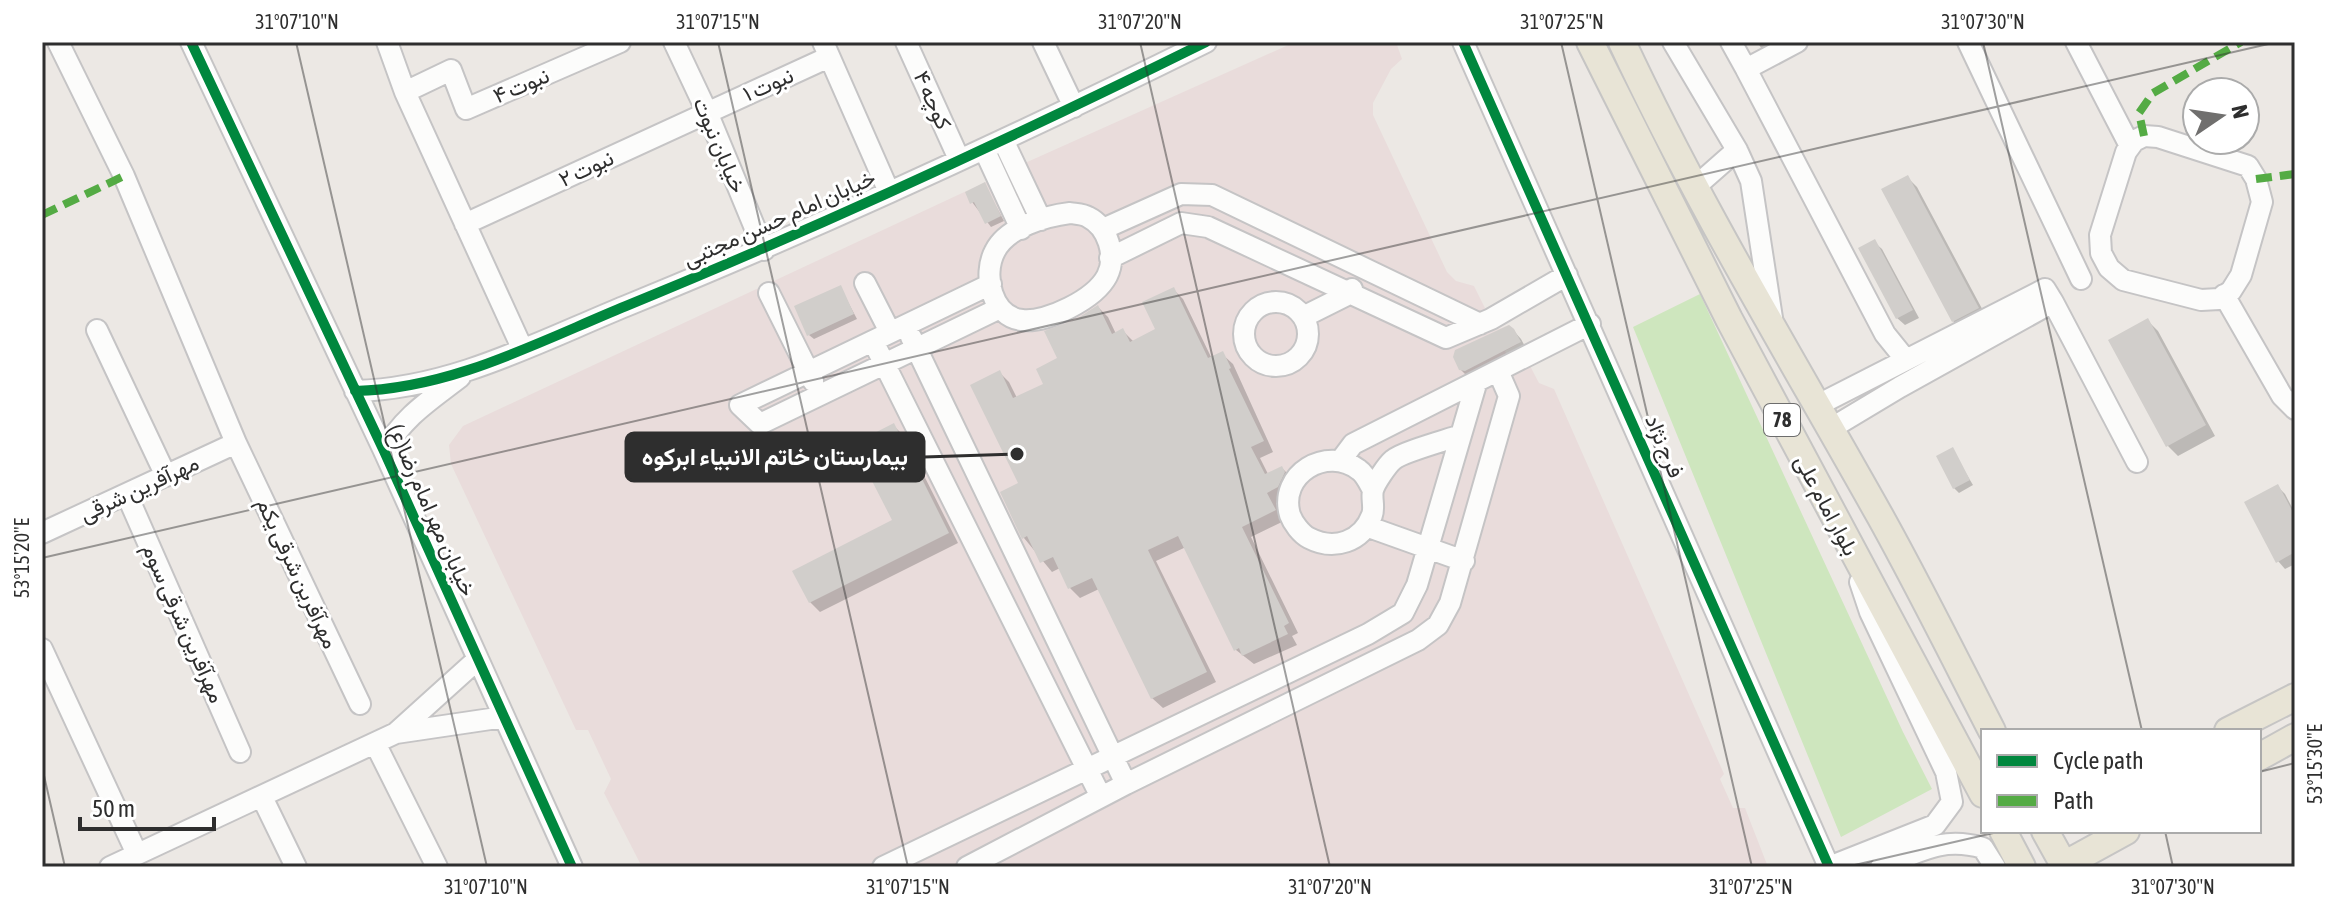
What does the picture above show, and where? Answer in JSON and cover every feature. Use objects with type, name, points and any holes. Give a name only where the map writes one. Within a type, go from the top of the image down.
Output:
[{"type":"main road","name":"بلوار امام علی","points":[[1590,42],[1703,268],[1981,790]]},
{"type":"main road","name":"بلوار امام علی","points":[[1622,42],[1730,253],[1881,519],[1991,729]]},
{"type":"main road","points":[[1703,268],[1730,253]]},
{"type":"main road","points":[[2232,729],[2295,697]]},
{"type":"main road","points":[[2261,756],[2295,737]]},
{"type":"main road","points":[[2004,833],[2022,867]]},
{"type":"main road","points":[[2046,833],[2064,866],[2122,833]]},
{"type":"street","name":"مهرآفرین شرقی یکم","points":[[58,42],[124,176],[236,443],[360,704]]},
{"type":"street","name":"خیابان مهر امام رضا(ع)","points":[[191,42],[384,451],[572,867]]},
{"type":"street","points":[[387,42],[405,92],[522,348]]},
{"type":"street","name":"نبوت ۴","points":[[405,92],[451,70],[466,109],[620,42]]},
{"type":"street","name":"خیابان نبوت","points":[[674,42],[707,112],[764,250]]},
{"type":"street","name":"کوچه ۴","points":[[906,42],[959,159]]},
{"type":"street","points":[[1043,42],[1074,107]]},
{"type":"street","name":"خیابان امام حسن مجتبی","points":[[355,391],[409,386],[467,372],[764,250],[1074,107],[1206,42]]},
{"type":"street","name":"فرج نژاد","points":[[1463,42],[1829,867]]},
{"type":"street","points":[[1673,42],[1737,150],[1751,181],[1775,334]]},
{"type":"street","points":[[1731,42],[1885,334],[1906,360]]},
{"type":"street","points":[[1746,69],[1797,42]]},
{"type":"street","points":[[1968,42],[2081,279]]},
{"type":"street","points":[[2076,42],[2130,146]]},
{"type":"street","points":[[826,49],[889,192]]},
{"type":"street","name":"نبوت ۱","points":[[707,112],[826,49]]},
{"type":"street","name":"نبوت ۲","points":[[465,224],[707,112]]},
{"type":"street","points":[[2144,136],[2158,137],[2248,166],[2256,179],[2262,202],[2241,275],[2231,291],[2219,299],[2201,300],[2123,280],[2107,264],[2101,253],[2100,235],[2130,146],[2144,136]]},
{"type":"street","points":[[993,145],[1041,220]]},
{"type":"street","points":[[993,145],[1021,229]]},
{"type":"street","points":[[1695,187],[1737,150]]},
{"type":"street","points":[[1103,229],[1181,194],[1212,195],[1480,324]]},
{"type":"street","points":[[1070,213],[1087,216],[1103,229],[1111,252],[1107,276],[1092,293],[1074,306],[1051,316],[1024,320],[1006,316],[992,299],[991,270],[995,250],[1021,229],[1041,220],[1070,213]]},
{"type":"street","points":[[1110,258],[1181,223],[1208,227],[1446,338],[1480,324],[1567,275]]},
{"type":"street","points":[[1264,255],[1280,228]]},
{"type":"street","points":[[1830,429],[2107,264]]},
{"type":"street","points":[[1303,317],[1349,294],[1363,268]]},
{"type":"street","points":[[865,283],[889,333],[884,364],[1101,797]]},
{"type":"street","points":[[991,284],[740,405],[760,424],[1000,308]]},
{"type":"street","points":[[1816,406],[2045,289],[2137,462]]},
{"type":"street","points":[[769,293],[820,395]]},
{"type":"street","points":[[2224,295],[2282,396],[2295,409]]},
{"type":"street","points":[[1341,460],[1353,444],[1590,324]]},
{"type":"street","points":[[97,330],[166,476]]},
{"type":"street","points":[[889,333],[916,348],[1126,784]]},
{"type":"street","points":[[967,867],[1126,784],[1418,640],[1438,625],[1450,603],[1464,561],[1509,396],[1498,371]]},
{"type":"street","name":"خیابان امام حسن مجتبی","points":[[384,451],[397,429],[420,406],[467,372]]},
{"type":"street","points":[[883,867],[1368,634],[1403,613],[1417,585],[1476,384]]},
{"type":"street","points":[[1373,490],[1393,459],[1461,435]]},
{"type":"street","name":"مهرآفرین شرقی","points":[[44,526],[127,495],[236,443]]},
{"type":"street","points":[[1341,460],[1361,471],[1373,490],[1373,512],[1363,532],[1344,544],[1321,545],[1302,534],[1290,515],[1289,492],[1300,473],[1319,461],[1341,460]]},
{"type":"street","name":"مهرآفرین شرقی سوم","points":[[127,495],[240,752]]},
{"type":"street","points":[[1366,526],[1464,561]]},
{"type":"street","points":[[1829,867],[1935,825],[1952,802],[1946,772],[1870,612],[1850,548]]},
{"type":"street","points":[[42,649],[137,854]]},
{"type":"street","points":[[110,867],[396,733],[478,659]]},
{"type":"street","points":[[396,733],[504,717]]},
{"type":"street","points":[[375,743],[437,867]]},
{"type":"street","points":[[262,797],[296,867]]},
{"type":"street","points":[[1881,867],[1943,843],[1968,843],[1983,848],[1995,867]]},
{"type":"shaded area","points":[[1295,42],[1396,42],[1402,59],[1391,69],[1373,103],[1373,115],[1447,272],[1456,281],[1474,286],[1496,330],[1509,325],[1514,329],[1518,344],[1505,351],[1515,371],[1529,364],[1539,383],[1554,389],[1724,774],[1720,779],[1733,808],[1745,808],[1768,867],[642,867],[604,793],[611,779],[588,730],[576,730],[451,464],[449,445],[463,426],[990,180],[994,189],[1029,174],[1025,163]]},
{"type":"green space","points":[[1700,294],[1932,789],[1841,837],[1633,327]]},
{"type":"building","points":[[1908,175],[1979,308],[1952,322],[1881,189]]},
{"type":"building","points":[[985,182],[1001,216],[985,224],[965,192]]},
{"type":"building","points":[[1875,239],[1913,310],[1896,319],[1858,248]]},
{"type":"building","points":[[841,285],[854,314],[807,336],[794,306]]},
{"type":"building","points":[[1174,287],[1208,358],[1223,351],[1264,441],[1251,447],[1265,474],[1282,466],[1285,472],[1278,487],[1267,493],[1276,510],[1242,527],[1289,623],[1284,626],[1288,634],[1242,656],[1239,648],[1234,651],[1178,536],[1148,550],[1207,672],[1151,699],[1092,578],[1068,589],[1053,557],[1040,563],[1027,536],[1022,539],[1000,492],[1018,483],[970,385],[1000,370],[1013,398],[1043,384],[1036,369],[1057,358],[1044,331],[1075,320],[1098,305],[1112,334],[1123,328],[1130,342],[1155,329],[1142,302]]},
{"type":"building","points":[[2148,318],[2206,425],[2166,447],[2108,340]]},
{"type":"building","points":[[1509,325],[1521,342],[1465,371],[1459,370],[1453,357],[1455,350]]},
{"type":"building","points":[[894,423],[949,533],[809,603],[792,571],[892,520],[853,444]]},
{"type":"building","points":[[1953,447],[1970,480],[1953,489],[1936,456]]},
{"type":"building","points":[[2278,484],[2295,516],[2295,552],[2276,563],[2244,502]]},
{"type":"marked path","points":[[2144,136],[2139,113],[2153,93],[2241,42]]},
{"type":"marked path","points":[[2256,179],[2295,174]]},
{"type":"marked path","points":[[42,215],[124,176]]},
{"type":"cycle path","points":[[191,42],[384,451],[572,867]]},
{"type":"cycle path","points":[[355,391],[425,382],[460,373],[527,348],[846,212],[1206,42]]},
{"type":"cycle path","points":[[1463,42],[1829,867]]},
{"type":"place","name":"بیمارستان خاتم الانبیاء ابرکوه","points":[[1017,454]]}]
